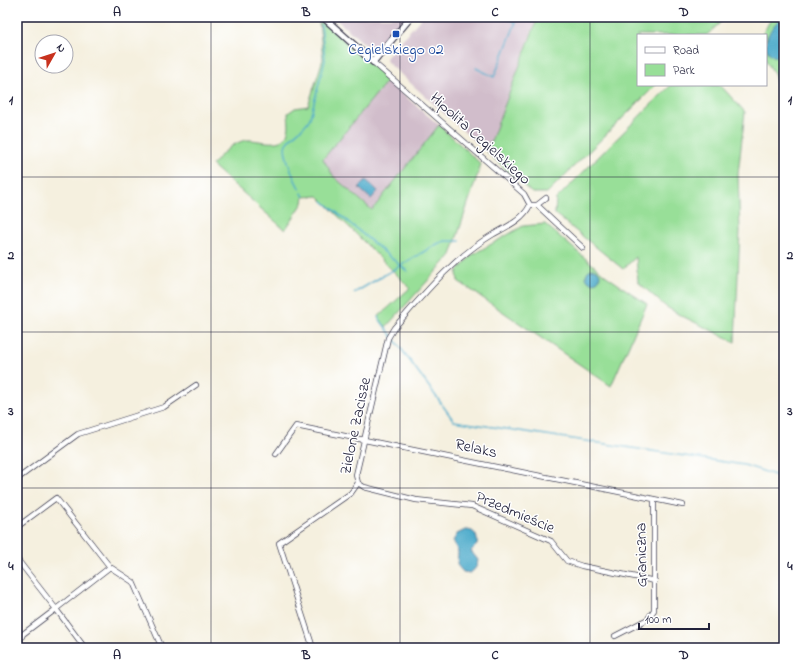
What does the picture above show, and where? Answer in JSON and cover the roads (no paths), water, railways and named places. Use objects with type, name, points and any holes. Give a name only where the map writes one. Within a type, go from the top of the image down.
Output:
[{"type":"street","name":"Hipolita Cegielskiego","points":[[323,17],[524,194],[530,205],[523,216],[478,243],[450,266],[390,333]]},
{"type":"street","points":[[373,62],[411,17]]},
{"type":"street","points":[[365,55],[381,52]]},
{"type":"street","points":[[530,205],[537,205],[546,198]]},
{"type":"street","points":[[537,205],[583,248]]},
{"type":"street","name":"Zielone Zacisze","points":[[313,648],[279,543],[351,493],[358,483],[356,475],[390,333]]},
{"type":"street","points":[[17,479],[78,434],[164,407],[196,384]]},
{"type":"street","name":"Relaks","points":[[276,454],[296,426],[683,505]]},
{"type":"street","name":"Przedmieście","points":[[358,483],[364,487],[416,500],[472,506],[551,541],[567,561],[582,566],[655,581]]},
{"type":"street","points":[[17,527],[56,498],[110,567],[133,582],[162,648]]},
{"type":"street","name":"Graniczna","points":[[615,636],[648,619],[652,615],[655,603],[654,500]]},
{"type":"street","points":[[17,559],[85,648]]},
{"type":"street","points":[[17,647],[23,634],[110,567]]},
{"type":"water","points":[[784,17],[785,33],[784,44],[780,54],[776,57],[770,54],[767,49],[767,40],[770,31],[779,20]]},
{"type":"water","points":[[366,180],[378,191],[371,199],[359,188]]},
{"type":"water","points":[[593,269],[598,271],[600,276],[598,281],[593,283],[588,281],[586,276],[588,271]]},
{"type":"water","points":[[465,530],[473,532],[477,539],[477,545],[471,551],[478,562],[475,569],[470,573],[463,572],[457,565],[458,552],[453,541],[457,534]]},
{"type":"waterway","points":[[504,17],[515,22]]},
{"type":"waterway","points":[[476,68],[494,77],[518,17]]},
{"type":"waterway","points":[[300,189],[295,180],[285,148],[286,144],[305,126],[310,118],[325,60],[321,25]]},
{"type":"waterway","points":[[302,193],[304,197]]},
{"type":"waterway","points":[[323,201],[407,271]]},
{"type":"waterway","points":[[354,293],[437,244],[445,241],[460,241]]},
{"type":"waterway","points":[[378,317],[454,421],[744,465],[784,478]]},
{"type":"place","name":"Cegielskiego 02","points":[[396,34]]}]
